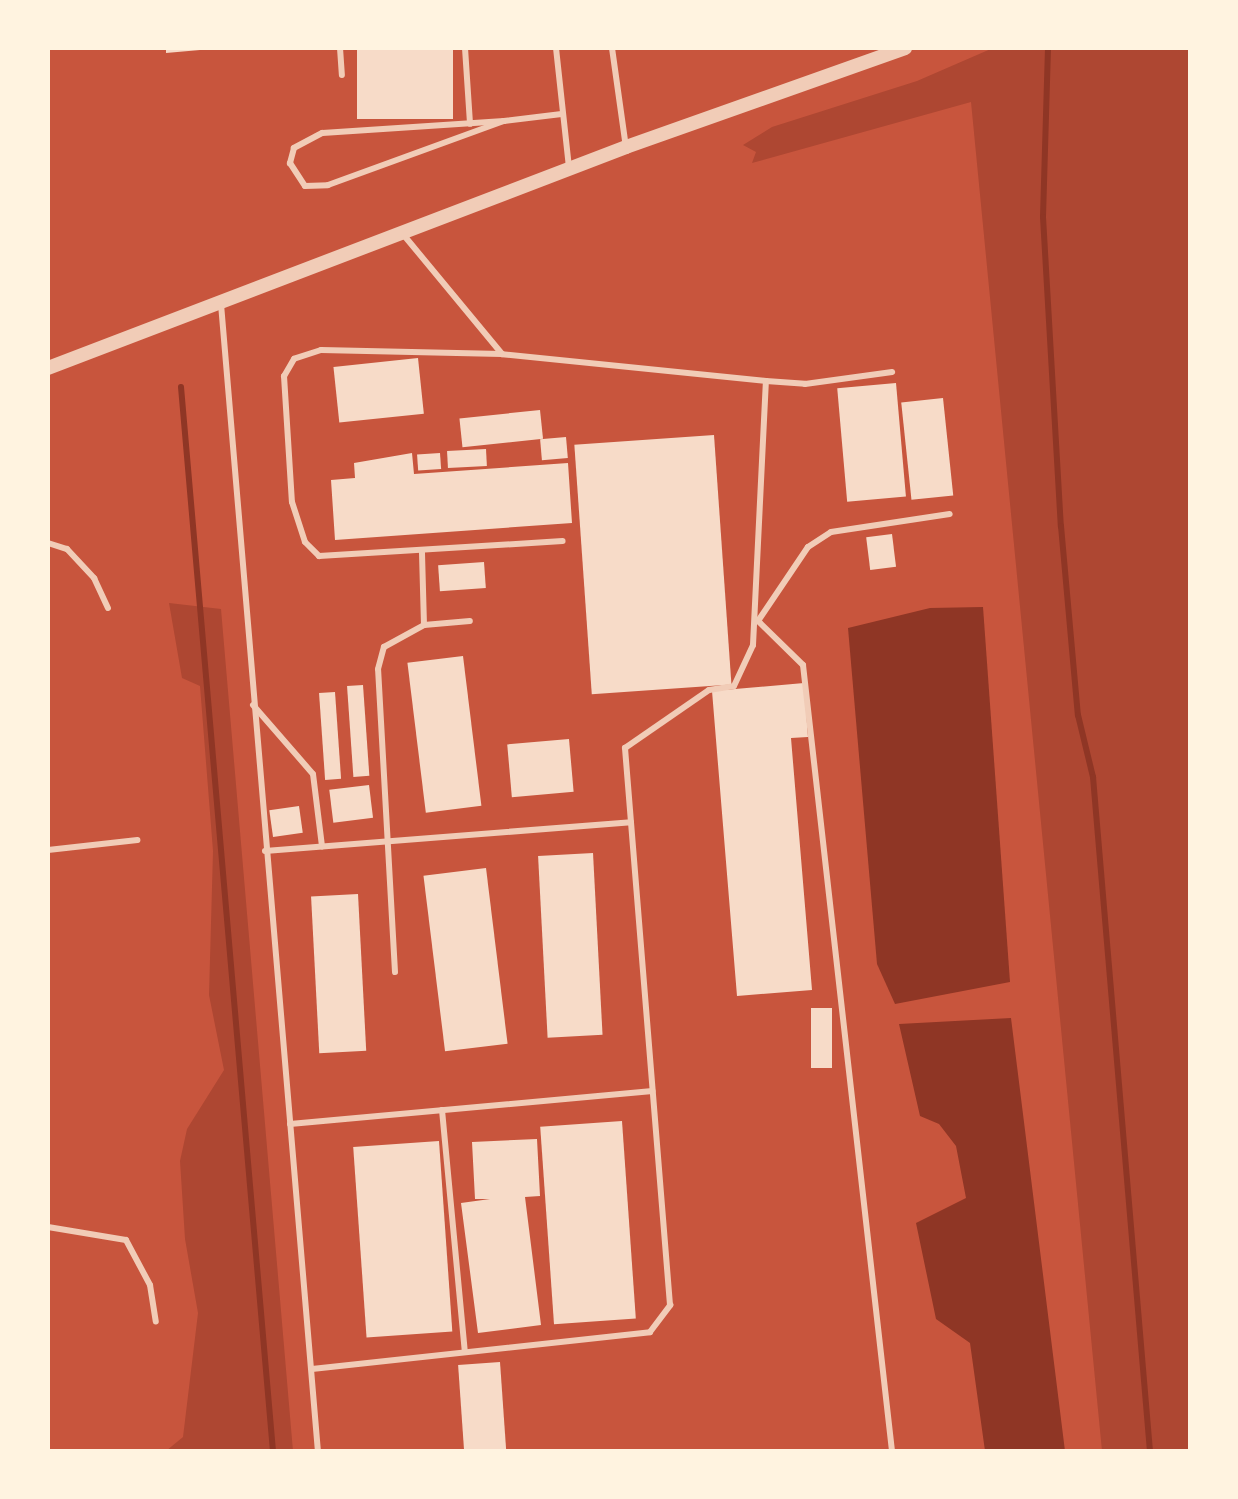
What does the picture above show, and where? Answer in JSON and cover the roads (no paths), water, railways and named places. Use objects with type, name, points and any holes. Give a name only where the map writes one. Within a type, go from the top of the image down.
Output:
[{"type":"street","points":[[48,368],[876,53],[905,48]]},
{"type":"lane","points":[[340,48],[342,75]]},
{"type":"lane","points":[[465,48],[470,124]]},
{"type":"lane","points":[[556,48],[569,168]]},
{"type":"lane","points":[[612,48],[626,147]]},
{"type":"lane","points":[[504,121],[328,185],[305,186],[290,163],[294,148],[322,133],[470,124],[562,114]]},
{"type":"lane","points":[[402,233],[502,354]]},
{"type":"lane","points":[[221,304],[318,1451]]},
{"type":"lane","points":[[563,541],[319,556],[305,542],[292,502],[284,376],[294,359],[321,350],[502,354],[805,384],[892,372]]},
{"type":"lane","points":[[312,1369],[650,1332],[665,1318],[670,1305],[626,746],[709,690],[734,686],[753,645],[758,621],[766,381]]},
{"type":"lane","points":[[758,621],[808,547],[831,532],[950,514]]},
{"type":"lane","points":[[48,543],[67,549],[94,578],[108,608]]},
{"type":"lane","points":[[422,552],[424,625]]},
{"type":"lane","points":[[395,972],[378,669],[384,647],[424,625],[470,621]]},
{"type":"lane","points":[[758,621],[803,665],[892,1451]]},
{"type":"lane","points":[[253,705],[313,774],[322,846]]},
{"type":"lane","points":[[265,851],[631,822]]},
{"type":"lane","points":[[48,850],[137,840]]},
{"type":"lane","points":[[290,1124],[652,1091]]},
{"type":"lane","points":[[442,1110],[465,1352]]},
{"type":"lane","points":[[48,1227],[126,1240],[150,1285],[156,1322]]},
{"type":"waterway","points":[[1048,48],[1043,217],[1061,526],[1078,715],[1093,777],[1150,1451]]},
{"type":"waterway","points":[[181,387],[273,1451]]}]
